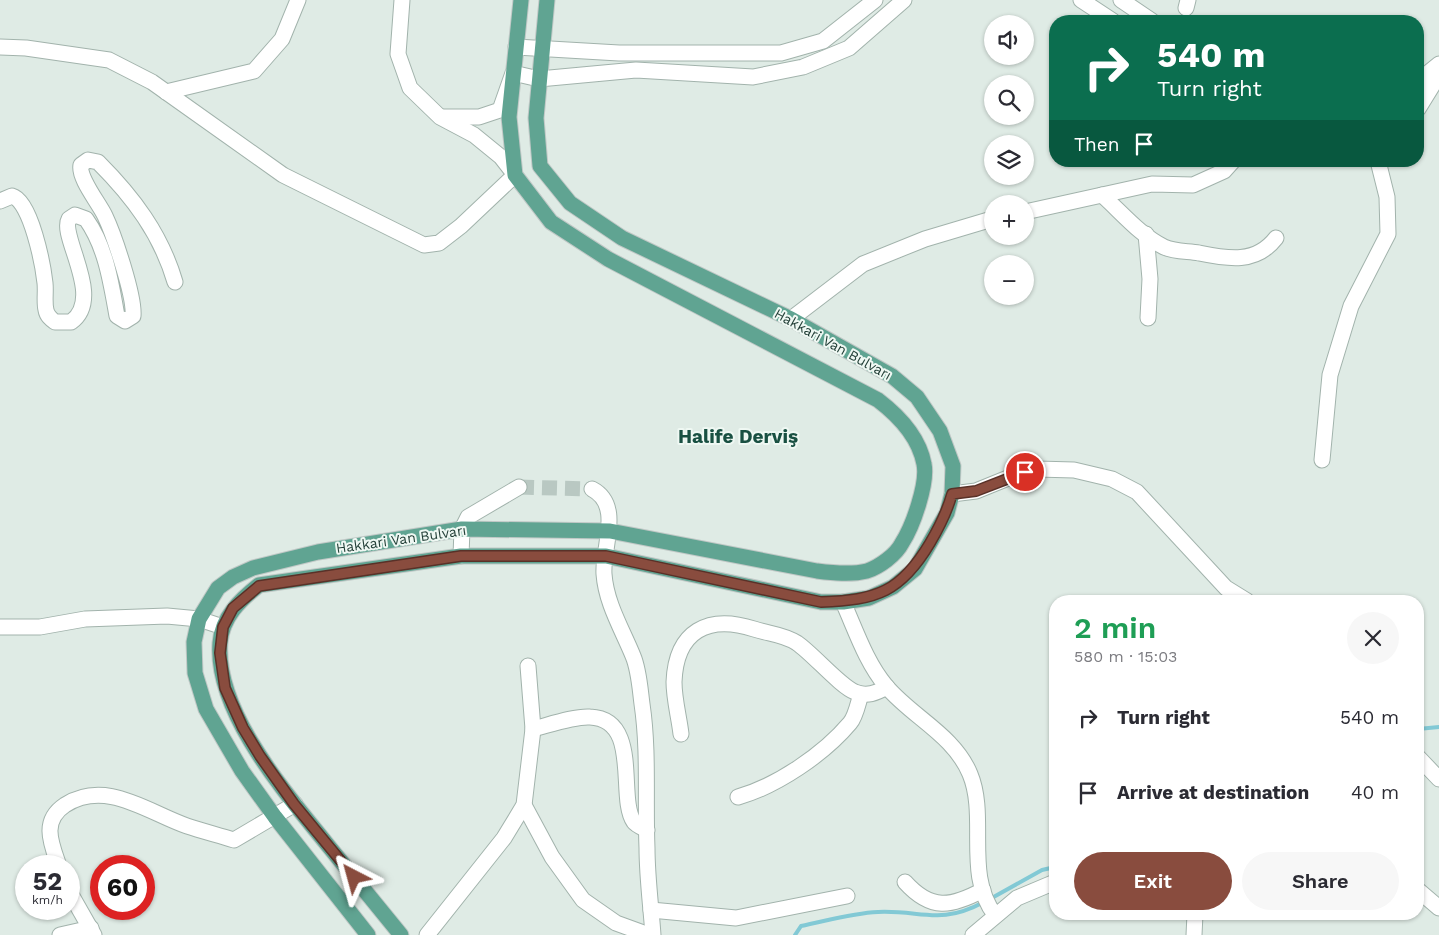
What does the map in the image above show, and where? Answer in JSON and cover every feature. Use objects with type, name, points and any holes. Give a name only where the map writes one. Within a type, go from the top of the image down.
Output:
[{"type":"main road","points":[[515,174],[509,117],[521,0]]},
{"type":"main road","name":"Hakkari Van Bulvarı","points":[[401,935],[294,804],[243,728],[225,688],[220,656],[223,627],[233,608],[259,586],[461,556],[606,556],[821,602],[843,602],[868,598],[893,587],[915,568],[947,513],[952,494],[953,466],[940,430],[917,397],[892,376],[791,319],[622,238],[570,203],[540,166],[536,118],[547,0]]},
{"type":"main road","name":"Hakkari Van Bulvarı","points":[[367,935],[275,817],[242,771],[206,709],[195,673],[194,642],[199,619],[218,588],[234,577],[253,568],[318,552],[462,528],[610,531],[817,572],[838,574],[867,571],[889,558],[902,544],[925,486],[924,463],[913,437],[898,415],[878,400],[608,259],[551,222],[515,174]]},
{"type":"street","points":[[166,92],[254,71],[282,39],[298,0]]},
{"type":"street","points":[[0,47],[26,48],[110,60],[166,92],[283,175],[424,245],[439,243],[446,238],[515,174],[501,157],[474,136],[440,117],[410,88],[398,54],[402,0]]},
{"type":"street","points":[[516,47],[542,47],[619,53],[781,52],[823,41],[875,0]]},
{"type":"street","points":[[440,117],[480,117],[500,110],[513,73],[539,80],[636,70],[753,77],[803,67],[849,48],[904,0]]},
{"type":"street","points":[[1081,0],[1104,15]]},
{"type":"street","points":[[1121,0],[1143,15]]},
{"type":"street","points":[[1424,76],[1439,64]]},
{"type":"street","points":[[1424,99],[1439,75]]},
{"type":"street","points":[[0,201],[12,196],[23,204],[41,257],[46,284],[45,309],[55,322],[71,322],[76,319],[81,309],[81,273],[66,227],[69,219],[75,215],[86,218],[96,238],[109,271],[118,316],[125,321],[133,316],[123,267],[112,232],[98,202],[81,174],[81,165],[88,160],[98,162],[143,214],[160,241],[175,282]]},
{"type":"street","points":[[1034,210],[1152,184],[1192,185],[1224,171],[1228,167]]},
{"type":"street","points":[[1322,460],[1330,375],[1351,306],[1388,234],[1387,197],[1380,167]]},
{"type":"street","points":[[1102,195],[1146,234],[1165,247],[1223,259],[1254,256],[1270,245],[1276,238]]},
{"type":"street","points":[[791,319],[863,264],[925,239],[984,221]]},
{"type":"street","points":[[1146,234],[1150,279],[1148,318]]},
{"type":"street","points":[[952,494],[976,491],[1013,476],[1037,469],[1074,470],[1112,479],[1138,492],[1226,588],[1237,595]]},
{"type":"street","points":[[461,556],[462,528],[468,517],[519,487]]},
{"type":"street","points":[[524,805],[552,857],[583,900],[616,923],[651,935],[642,705],[634,658],[618,622],[604,573],[610,531],[604,501],[592,489]]},
{"type":"street","points":[[843,602],[867,657],[887,687],[941,735],[970,772],[975,792],[979,871],[988,902],[973,935]]},
{"type":"street","points":[[0,627],[40,627],[86,619],[167,616],[199,619],[223,627]]},
{"type":"street","points":[[681,734],[674,683],[678,659],[688,639],[707,624],[737,625],[787,638],[818,660],[851,691],[861,694],[872,694],[887,687]]},
{"type":"street","points":[[427,935],[504,838],[524,805],[533,729],[528,666]]},
{"type":"street","points":[[738,797],[774,783],[817,753],[852,722],[861,694]]},
{"type":"street","points":[[533,729],[590,717],[607,721],[620,737],[627,769],[629,812],[634,823],[646,830]]},
{"type":"street","points":[[1424,763],[1439,779]]},
{"type":"street","points":[[54,855],[51,844],[50,827],[54,812],[72,801],[92,794],[112,796],[134,803],[185,825],[234,840],[294,804]]},
{"type":"street","points":[[905,882],[919,896],[942,904],[962,901],[988,902],[1017,898],[1049,885]]},
{"type":"street","points":[[1424,895],[1439,908]]},
{"type":"street","points":[[651,910],[736,918],[847,896]]},
{"type":"street","points":[[60,935],[92,932],[80,911]]},
{"type":"street","points":[[1194,935],[1195,920]]},
{"type":"waterway","points":[[1424,728],[1439,727]]},
{"type":"waterway","points":[[990,899],[1042,870],[1049,868]]},
{"type":"waterway","points":[[795,935],[801,926],[849,916],[878,912],[942,915],[968,909],[984,902]]},
{"type":"tunnel","points":[[519,487],[592,489]]},
{"type":"district","name":"Halife Derviş","points":[[738,436]]},
{"type":"route","points":[[354,877],[294,804],[260,756],[243,728],[225,688],[220,663],[220,642],[223,627],[233,608],[259,586],[461,556],[606,556],[821,602],[843,602],[868,598],[893,587],[915,568],[947,513],[952,494],[976,491],[1025,472]]}]
